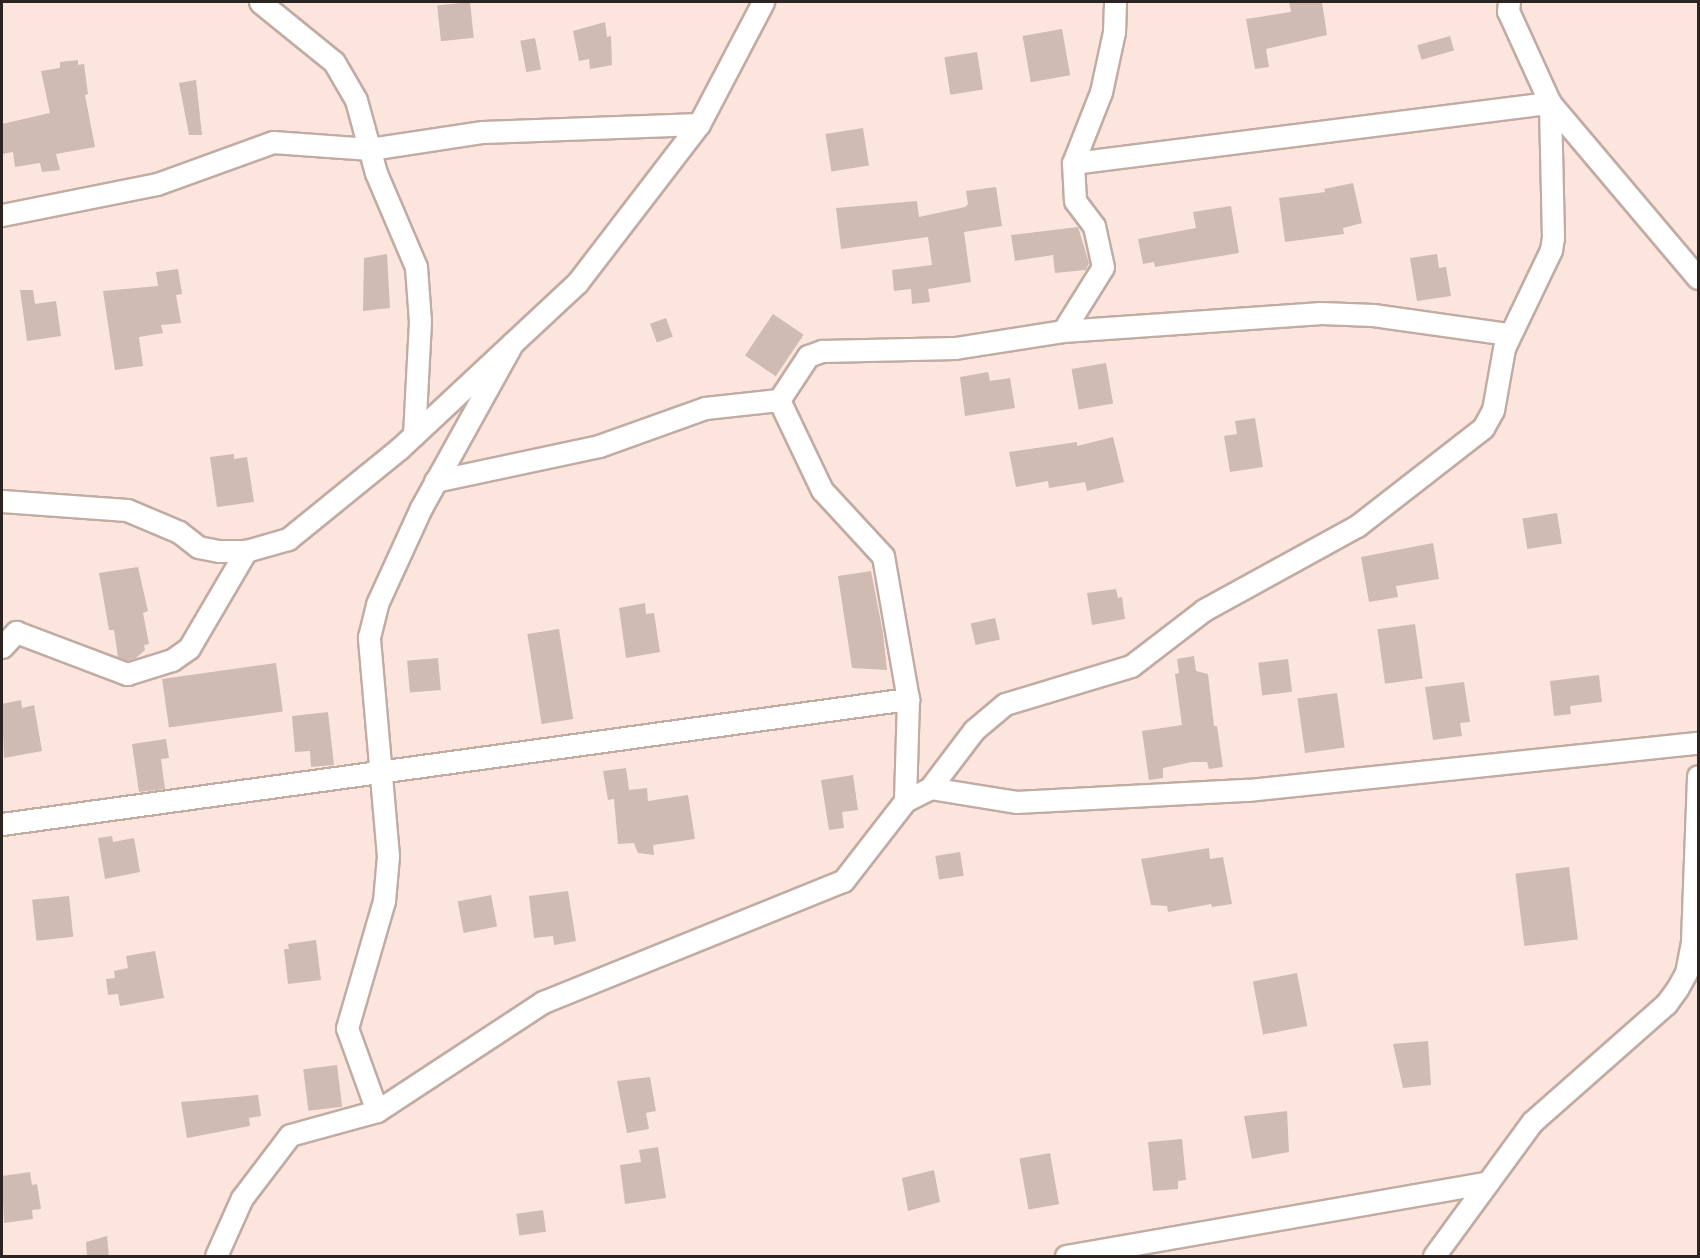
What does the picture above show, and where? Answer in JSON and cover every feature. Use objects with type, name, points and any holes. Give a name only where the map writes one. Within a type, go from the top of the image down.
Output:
[{"type":"street","points":[[260,2],[334,62],[356,100],[370,149],[416,267],[420,321],[414,435]]},
{"type":"street","points":[[2,501],[127,510],[179,532],[198,547],[246,551],[288,539],[414,435],[577,283],[699,124],[763,2]]},
{"type":"street","points":[[1063,331],[1103,267],[1094,226],[1075,201],[1073,163],[1101,92],[1114,32],[1115,2]]},
{"type":"street","points":[[1509,2],[1508,11],[1550,103],[1698,278]]},
{"type":"street","points":[[1073,163],[1550,103]]},
{"type":"street","points":[[216,1257],[242,1198],[290,1135],[377,1111],[543,1002],[843,881],[905,801],[930,788],[975,730],[1005,704],[1131,666],[1204,610],[1357,526],[1455,453],[1483,428],[1493,410],[1509,334],[1551,250],[1550,103]]},
{"type":"street","points":[[2,215],[157,184],[273,142],[370,149],[483,132],[699,124]]},
{"type":"street","points":[[779,400],[808,356],[822,351],[988,345],[1063,331],[1321,313],[1373,315],[1509,334]]},
{"type":"street","points":[[377,1111],[347,1028],[384,901],[388,856],[383,774],[369,637],[377,604],[435,481],[512,344]]},
{"type":"street","points":[[435,481],[599,446],[705,408],[779,400]]},
{"type":"street","points":[[779,400],[822,490],[883,556],[908,699],[905,801]]},
{"type":"street","points":[[2,647],[16,632],[127,674],[172,660],[189,648],[246,551]]},
{"type":"street","points":[[2,824],[96,808],[383,774],[908,699]]},
{"type":"street","points":[[930,788],[1016,802],[1225,791],[1698,743]]},
{"type":"street","points":[[1434,1257],[1532,1122],[1666,1004],[1686,973],[1692,941],[1698,776]]},
{"type":"street","points":[[1066,1257],[1488,1182]]},
{"type":"building","points":[[470,2],[474,38],[441,41],[437,5]]},
{"type":"building","points":[[1289,2],[1322,2],[1327,35],[1266,49],[1269,67],[1255,69],[1246,19],[1291,12]]},
{"type":"building","points":[[605,22],[607,37],[611,36],[612,65],[590,69],[589,59],[579,61],[573,31]]},
{"type":"building","points":[[1062,29],[1070,75],[1031,82],[1023,36]]},
{"type":"building","points":[[1450,36],[1454,50],[1421,60],[1417,45]]},
{"type":"building","points":[[535,38],[541,69],[526,72],[520,41]]},
{"type":"building","points":[[977,52],[983,90],[950,95],[944,57]]},
{"type":"building","points":[[78,60],[78,65],[84,64],[88,94],[85,95],[95,147],[56,154],[60,170],[42,172],[40,163],[15,167],[13,152],[2,154],[2,124],[50,113],[41,71],[60,68],[60,62]]},
{"type":"building","points":[[196,80],[202,135],[189,135],[179,83]]},
{"type":"building","points":[[863,128],[869,166],[831,171],[825,134]]},
{"type":"building","points":[[1353,183],[1362,223],[1343,228],[1344,234],[1285,242],[1279,198],[1325,192],[1324,189]]},
{"type":"building","points":[[996,187],[1002,226],[964,232],[971,282],[928,289],[930,302],[912,304],[911,289],[894,291],[892,270],[932,265],[928,237],[841,249],[836,208],[917,201],[919,217],[965,207],[968,204],[966,191]]},
{"type":"building","points":[[1231,206],[1239,253],[1155,267],[1154,262],[1143,264],[1138,239],[1196,228],[1193,212]]},
{"type":"building","points":[[1078,227],[1089,263],[1086,270],[1055,273],[1053,255],[1015,261],[1011,235]]},
{"type":"building","points":[[387,254],[390,308],[363,311],[364,258]]},
{"type":"building","points":[[1437,254],[1439,268],[1446,267],[1451,296],[1417,301],[1410,258]]},
{"type":"building","points":[[178,269],[182,294],[176,295],[181,323],[161,325],[163,333],[139,337],[143,366],[115,370],[103,291],[158,286],[156,272]]},
{"type":"building","points":[[20,290],[33,290],[35,304],[56,301],[61,336],[27,341]]},
{"type":"building","points":[[773,314],[804,335],[776,376],[745,355]]},
{"type":"building","points":[[666,318],[673,337],[657,343],[650,324]]},
{"type":"building","points":[[1106,363],[1113,403],[1079,409],[1072,369]]},
{"type":"building","points":[[988,372],[990,381],[1010,378],[1015,408],[965,416],[960,377]]},
{"type":"building","points":[[1255,418],[1263,467],[1230,472],[1224,436],[1237,434],[1235,421]]},
{"type":"building","points":[[1113,437],[1124,482],[1087,491],[1085,482],[1049,488],[1048,481],[1016,487],[1009,452],[1077,442],[1077,446]]},
{"type":"building","points":[[234,454],[234,459],[247,457],[254,502],[217,507],[210,457]]},
{"type":"building","points":[[1557,513],[1562,544],[1527,549],[1522,518]]},
{"type":"building","points":[[1433,543],[1439,579],[1396,586],[1398,597],[1369,602],[1361,557]]},
{"type":"building","points":[[138,567],[148,611],[143,613],[149,644],[144,645],[145,650],[136,658],[127,661],[118,657],[114,630],[109,630],[99,573]]},
{"type":"building","points":[[871,571],[883,633],[887,670],[852,668],[838,576]]},
{"type":"building","points":[[1116,589],[1118,598],[1122,597],[1125,619],[1092,625],[1087,593]]},
{"type":"building","points":[[645,603],[646,614],[654,613],[660,652],[626,658],[619,608]]},
{"type":"building","points":[[995,618],[1000,639],[976,645],[971,624]]},
{"type":"building","points":[[1415,624],[1423,678],[1385,684],[1377,629]]},
{"type":"building","points":[[559,629],[573,719],[542,724],[527,634]]},
{"type":"building","points":[[1194,656],[1196,671],[1208,674],[1214,726],[1217,726],[1223,767],[1209,769],[1207,762],[1192,762],[1163,768],[1163,778],[1149,780],[1142,731],[1182,725],[1175,674],[1179,673],[1177,659]]},
{"type":"building","points":[[438,658],[441,690],[410,693],[407,661]]},
{"type":"building","points":[[1288,659],[1292,692],[1262,695],[1258,663]]},
{"type":"building","points":[[276,663],[283,712],[169,728],[162,679]]},
{"type":"building","points":[[1599,675],[1602,702],[1570,706],[1571,714],[1554,716],[1550,681]]},
{"type":"building","points":[[1464,682],[1470,722],[1460,723],[1462,736],[1433,740],[1425,687]]},
{"type":"building","points":[[1337,693],[1345,747],[1305,753],[1297,699]]},
{"type":"building","points":[[21,700],[22,708],[34,705],[42,751],[4,758],[2,704]]},
{"type":"building","points":[[328,712],[334,765],[311,767],[310,751],[295,752],[292,716]]},
{"type":"building","points":[[166,739],[169,758],[161,759],[165,789],[139,792],[132,744]]},
{"type":"building","points":[[626,768],[629,790],[647,788],[648,801],[688,795],[695,839],[653,845],[654,855],[638,853],[634,843],[618,844],[614,799],[608,800],[603,771]]},
{"type":"building","points":[[853,775],[858,810],[842,812],[844,828],[829,830],[821,780]]},
{"type":"building","points":[[112,836],[113,842],[134,838],[140,872],[105,879],[98,838]]},
{"type":"building","points":[[1209,848],[1210,859],[1223,857],[1232,904],[1212,907],[1211,904],[1168,912],[1167,906],[1151,905],[1141,859]]},
{"type":"building","points":[[960,852],[964,876],[939,880],[935,856]]},
{"type":"building","points":[[1569,867],[1578,939],[1524,946],[1515,874]]},
{"type":"building","points":[[568,891],[576,941],[554,945],[553,936],[534,938],[529,896]]},
{"type":"building","points":[[491,895],[497,926],[464,933],[458,901]]},
{"type":"building","points":[[69,896],[73,937],[36,941],[32,900]]},
{"type":"building","points":[[316,940],[321,980],[288,984],[284,949],[289,949],[288,944]]},
{"type":"building","points":[[155,951],[164,998],[120,1006],[118,994],[108,995],[106,979],[115,978],[114,971],[128,968],[126,956]]},
{"type":"building","points":[[1297,973],[1307,1026],[1263,1035],[1253,982]]},
{"type":"building","points":[[1428,1041],[1431,1085],[1403,1088],[1393,1044]]},
{"type":"building","points":[[337,1065],[342,1107],[308,1111],[303,1069]]},
{"type":"building","points":[[650,1077],[656,1111],[646,1113],[649,1129],[627,1133],[617,1081]]},
{"type":"building","points":[[258,1095],[261,1116],[249,1118],[250,1126],[187,1138],[181,1102]]},
{"type":"building","points":[[1287,1111],[1289,1152],[1252,1159],[1244,1116]]},
{"type":"building","points":[[1182,1139],[1186,1180],[1178,1181],[1178,1189],[1153,1191],[1148,1142]]},
{"type":"building","points":[[658,1147],[666,1198],[625,1204],[620,1165],[641,1162],[639,1150]]},
{"type":"building","points":[[1050,1153],[1059,1204],[1029,1210],[1019,1158]]},
{"type":"building","points":[[934,1170],[940,1202],[908,1211],[902,1178]]},
{"type":"building","points":[[30,1172],[32,1185],[37,1184],[41,1209],[32,1210],[33,1219],[4,1223],[2,1176]]},
{"type":"building","points":[[543,1210],[546,1232],[519,1236],[516,1214]]},
{"type":"building","points":[[107,1236],[109,1257],[87,1257],[86,1242]]}]
